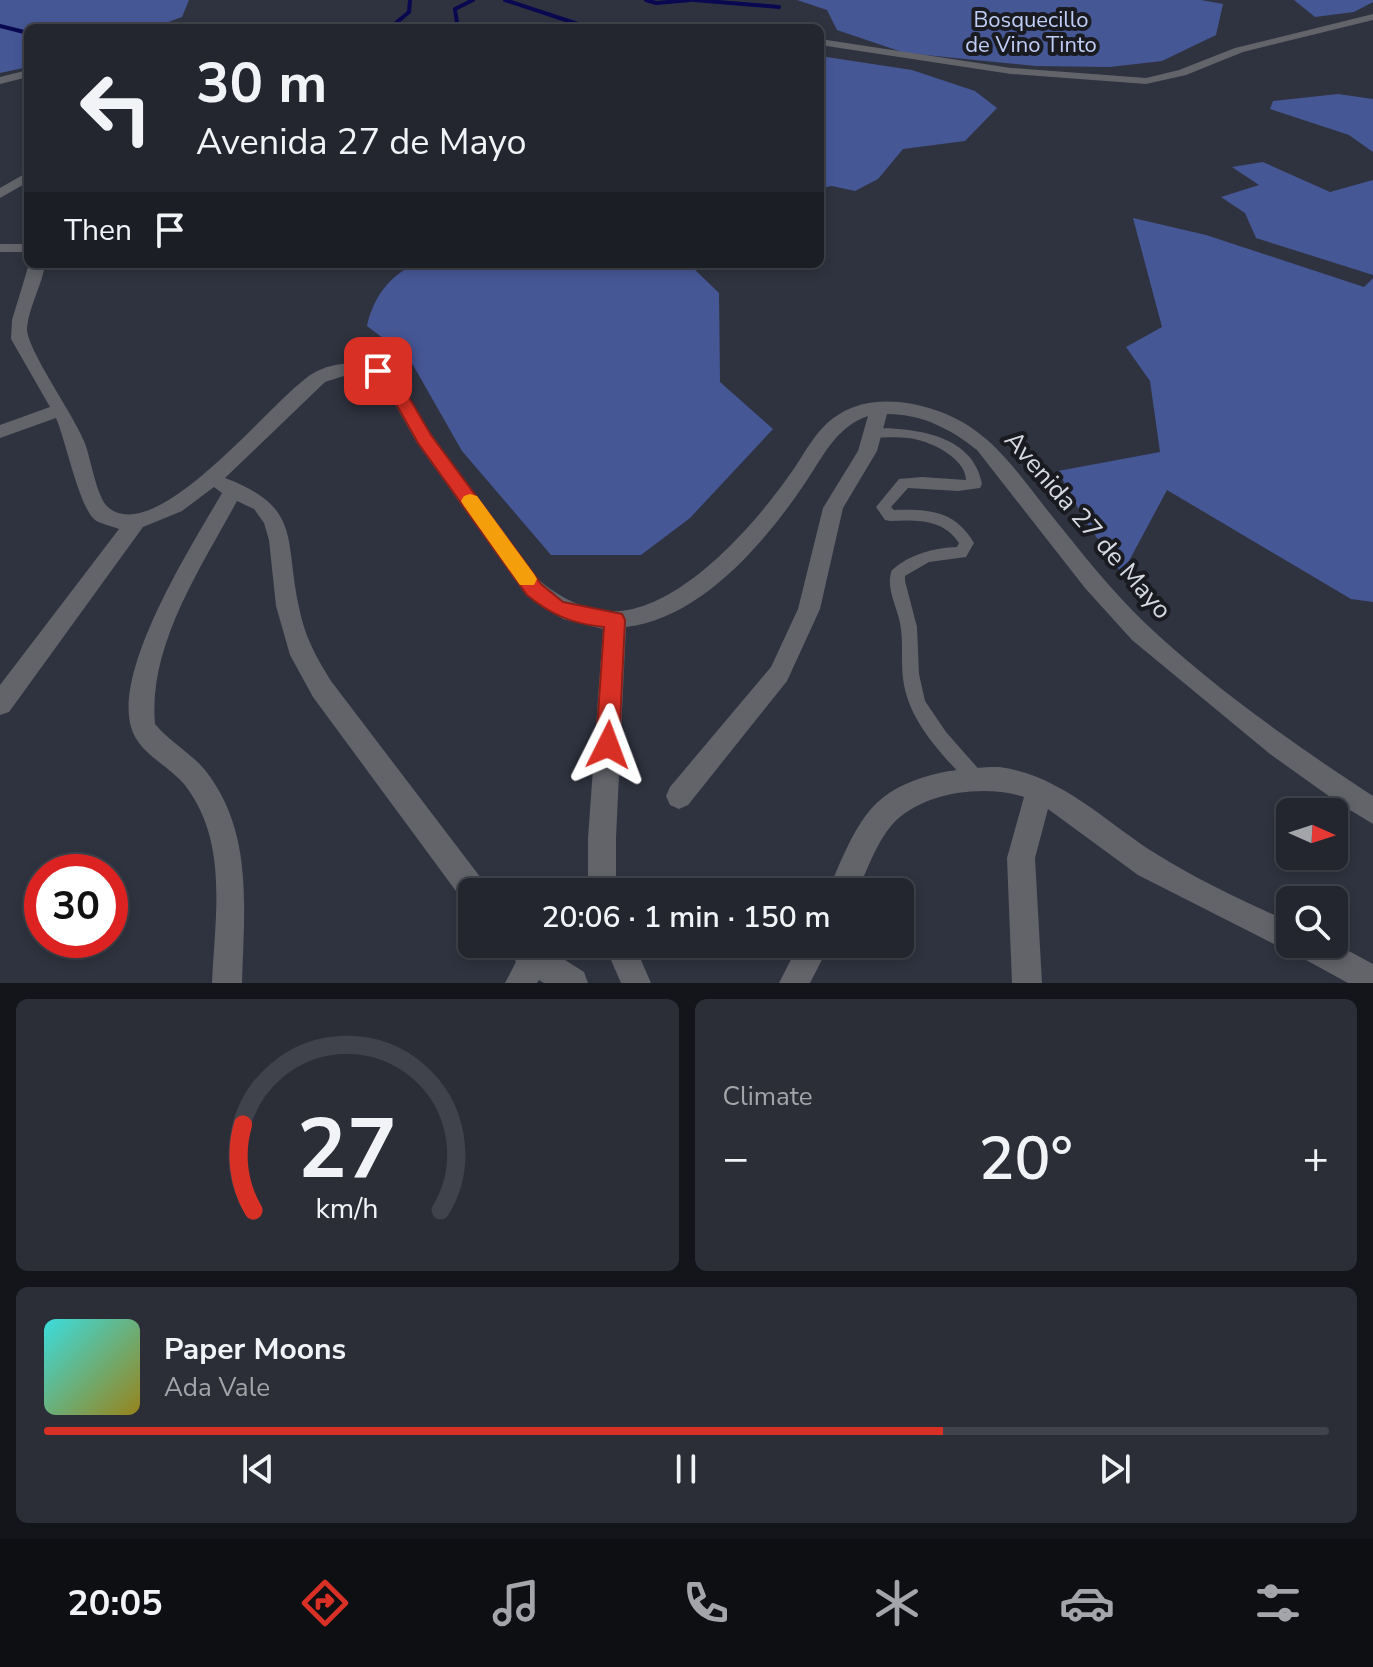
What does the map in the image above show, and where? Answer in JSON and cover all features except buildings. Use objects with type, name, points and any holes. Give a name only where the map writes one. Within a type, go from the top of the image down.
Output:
[{"type":"street","points":[[824,43],[1011,71],[1146,81],[1182,73],[1239,50],[1373,17]]},
{"type":"street","points":[[0,81],[24,74]]},
{"type":"street","points":[[0,194],[24,179]]},
{"type":"street","points":[[0,248],[24,248]]},
{"type":"street","points":[[37,268],[37,277],[17,327],[19,339],[76,443],[94,502],[101,514],[116,521],[135,523]]},
{"type":"street","name":"Avenida 27 de Mayo","points":[[135,523],[223,484],[320,377],[349,369],[378,371],[388,376],[424,438],[534,589],[556,608],[581,616],[615,620],[647,617],[686,598],[730,558],[787,494],[820,444],[839,422],[856,412],[880,408],[935,415],[985,446],[1134,627],[1238,715],[1373,811]]},
{"type":"street","points":[[679,796],[779,674],[809,609],[833,508],[867,451],[880,408]]},
{"type":"street","points":[[0,432],[60,410]]},
{"type":"street","points":[[227,983],[230,905],[223,830],[215,807],[192,774],[143,729],[140,705],[142,684],[151,654],[223,484],[261,504],[273,520],[280,540],[292,631],[298,648],[316,679],[464,878]]},
{"type":"street","points":[[0,704],[135,523]]},
{"type":"street","points":[[602,878],[615,620]]},
{"type":"street","points":[[849,878],[882,815],[907,798],[939,785],[977,780],[1014,781],[1039,792],[1146,863],[1276,930]]},
{"type":"street","points":[[1027,983],[1021,858],[1039,792]]},
{"type":"street","points":[[625,958],[636,983]]},
{"type":"street","points":[[794,983],[807,958]]},
{"type":"street","points":[[1331,958],[1373,980]]},
{"type":"street","points":[[525,962],[573,983]]},
{"type":"lane","points":[[873,433],[918,434],[933,440],[969,466],[975,478],[975,484],[964,487],[931,480],[904,483],[883,507],[890,516],[928,515],[945,521],[960,529],[967,543],[961,553],[931,555],[904,566],[897,574],[896,585],[904,602],[909,627],[914,690],[928,723],[977,780]]},
{"type":"green space","points":[[0,0],[189,0],[182,17],[163,24],[24,24],[24,68],[0,73]]},
{"type":"green space","name":"Bosquecillo de Vino Tinto","points":[[797,0],[1201,0],[1223,4],[1216,35],[1162,61],[1110,67],[1036,66],[905,53],[837,30],[827,10]]},
{"type":"green space","points":[[1294,0],[1373,2],[1354,12],[1315,17]]},
{"type":"green space","points":[[824,57],[912,70],[975,91],[997,108],[965,141],[903,149],[878,179],[855,191],[824,187]]},
{"type":"green space","points":[[1338,94],[1373,99],[1373,152],[1349,135],[1270,109],[1273,101]]},
{"type":"green space","points":[[1263,162],[1330,192],[1373,180],[1373,275],[1256,238],[1245,213],[1221,197],[1259,185],[1232,167]]},
{"type":"green space","points":[[1133,218],[1206,235],[1364,287],[1373,278],[1373,602],[1351,599],[1167,490],[1122,574],[1084,519],[1058,471],[1160,452],[1150,381],[1126,347],[1162,327]]},
{"type":"green space","points":[[693,268],[719,293],[720,382],[773,429],[690,518],[641,555],[551,555],[462,451],[409,358],[367,326],[373,306],[384,289],[406,269]]},
{"type":"waterway","points":[[395,24],[409,12],[410,0]]},
{"type":"waterway","points":[[456,24],[455,9],[473,0]]},
{"type":"waterway","points":[[505,0],[578,24]]},
{"type":"waterway","points":[[646,0],[656,3],[691,0]]},
{"type":"waterway","points":[[694,0],[779,7]]},
{"type":"waterway","points":[[0,26],[24,32]]},
{"type":"slow traffic","points":[[470,501],[527,579]]},
{"type":"route","points":[[378,371],[388,376],[399,391],[424,438],[534,589],[556,608],[581,616],[615,620],[608,745]]}]
